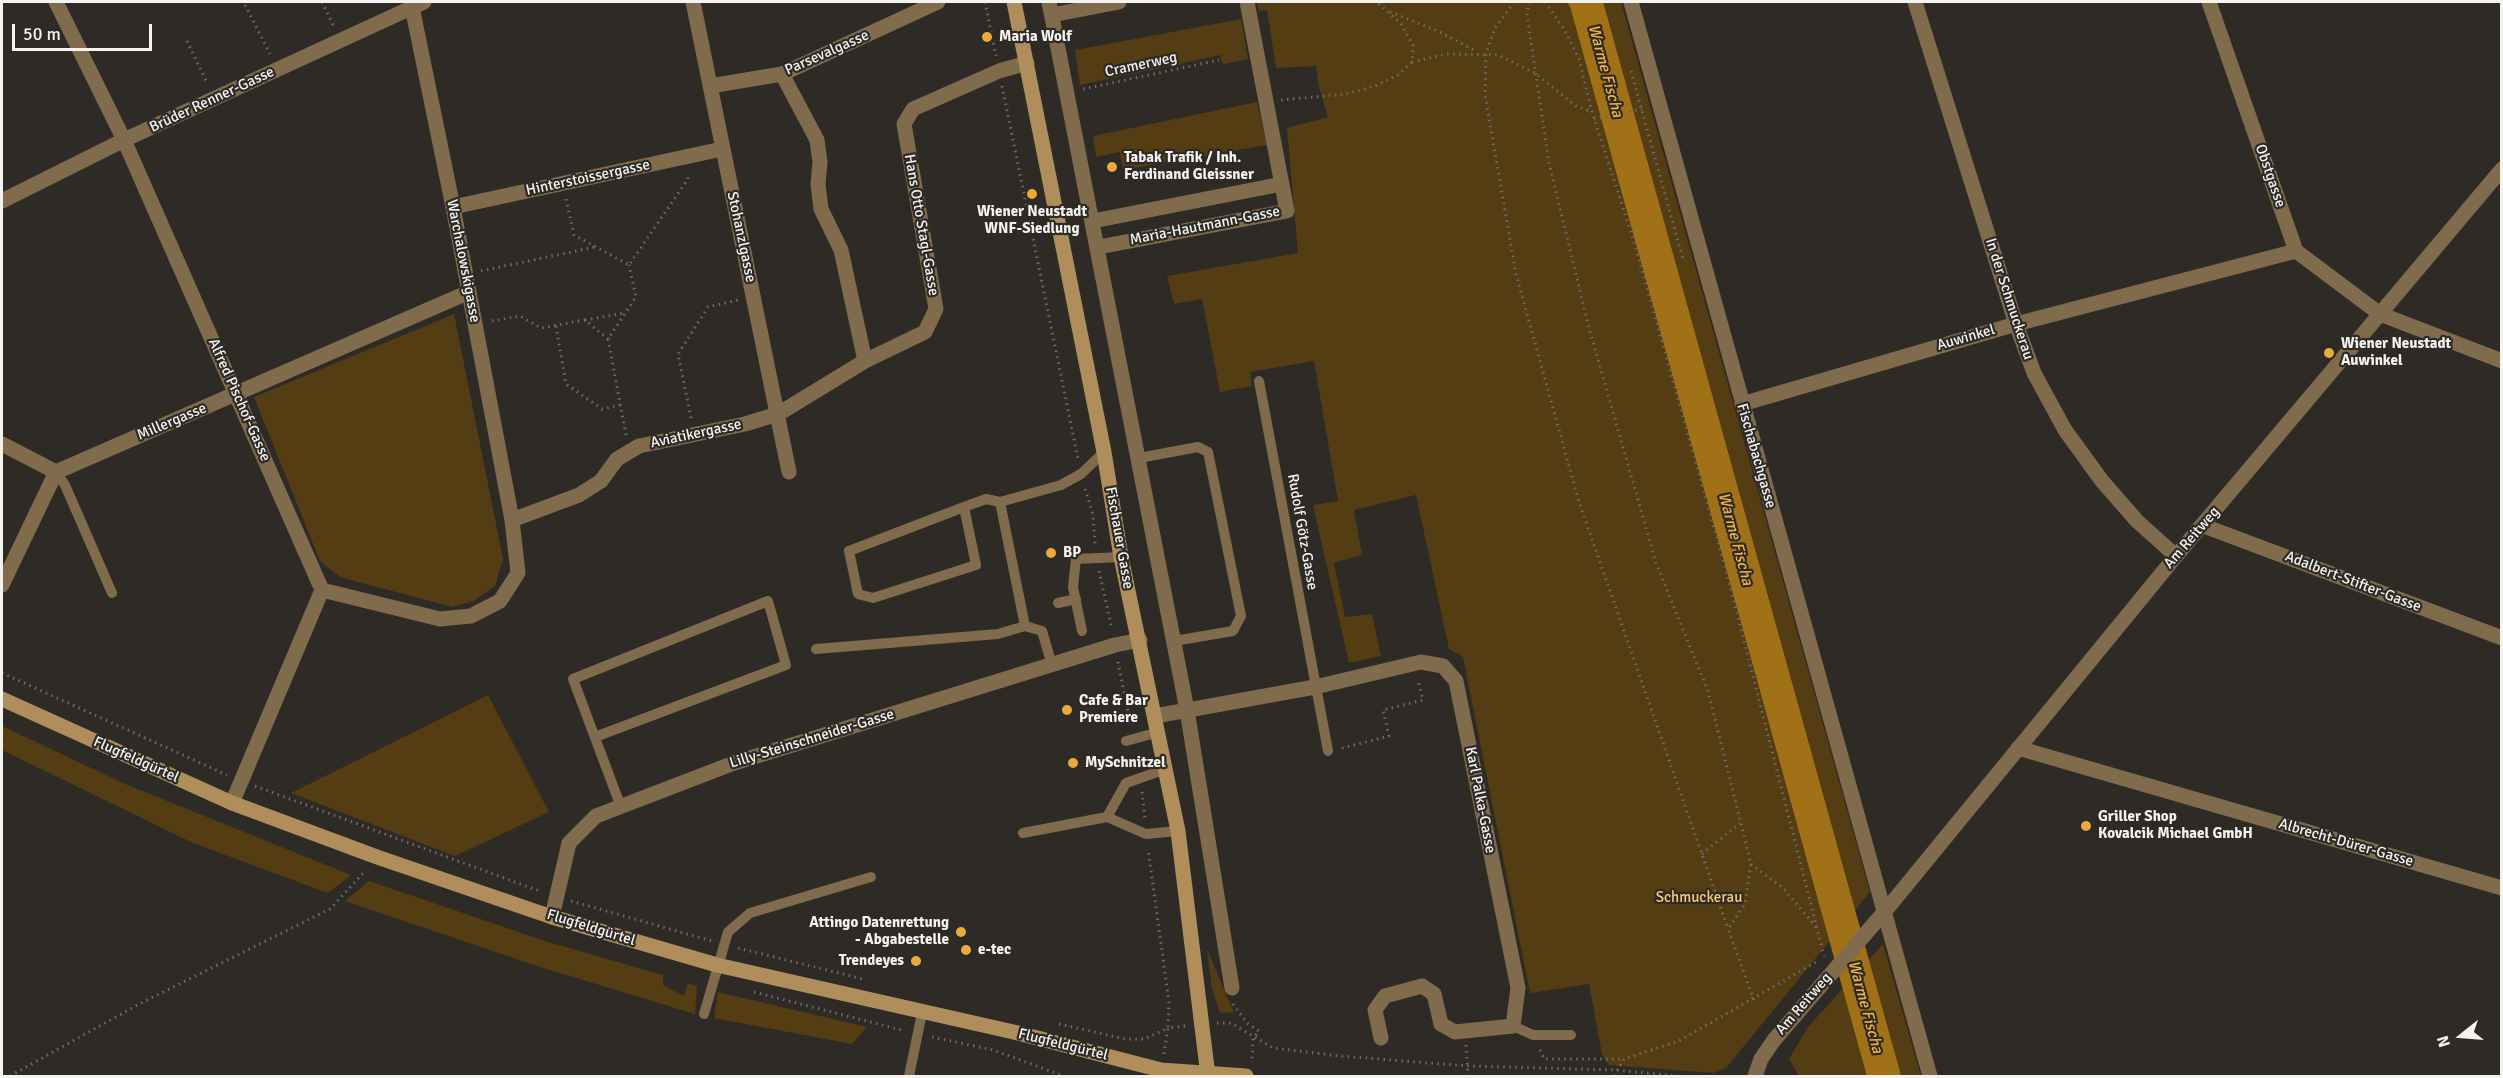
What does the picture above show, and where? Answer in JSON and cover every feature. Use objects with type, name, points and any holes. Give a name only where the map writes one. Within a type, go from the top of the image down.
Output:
[{"type":"street","name":"Alfred Pischof-Gasse","points":[[56,2],[124,140],[322,590]]},
{"type":"street","name":"Stohanzlgasse","points":[[693,2],[789,472]]},
{"type":"street","name":"Parsevalgasse","points":[[710,86],[782,74],[938,2]]},
{"type":"street","name":"Fischauer Gasse","points":[[1014,2],[1104,452],[1121,557],[1178,831],[1208,1076]]},
{"type":"street","points":[[1119,2],[1050,8],[1099,247],[1187,710],[1232,988]]},
{"type":"street","name":"Maria-Hautmann-Gasse","points":[[1099,247],[1287,210],[1268,101],[1247,2]]},
{"type":"street","name":"Fischabachgasse","points":[[1631,2],[1742,404],[1886,910]]},
{"type":"street","name":"In der Schmuckerau","points":[[1915,2],[2016,324],[2034,373],[2065,430],[2102,481],[2137,521],[2176,555]]},
{"type":"street","name":"Obstgasse","points":[[2209,2],[2296,251]]},
{"type":"street","name":"Brüder Renner-Gasse","points":[[2,201],[124,140],[340,41],[416,3]]},
{"type":"street","name":"Warchalowskigasse","points":[[416,3],[512,520]]},
{"type":"street","name":"Hans Otto Stagl-Gasse","points":[[778,414],[865,362],[925,332],[936,309],[904,124],[913,109],[999,71],[1027,63]]},
{"type":"street","points":[[782,74],[817,140],[821,209],[841,250],[865,362]]},
{"type":"street","name":"Hinterstoissergasse","points":[[453,207],[722,149]]},
{"type":"street","name":"Am Reitweg","points":[[1755,1077],[1761,1059],[1831,962],[1864,934],[1886,910],[2176,555],[2204,526],[2502,169]]},
{"type":"street","name":"Maria-Hautmann-Gasse","points":[[1093,221],[1282,184]]},
{"type":"street","points":[[2296,251],[2380,314],[2502,361]]},
{"type":"street","name":"Auwinkel","points":[[1742,404],[2016,324],[2296,251]]},
{"type":"street","name":"Millergasse","points":[[56,472],[469,292]]},
{"type":"street","name":"Aviatikergasse","points":[[512,520],[579,495],[601,481],[617,459],[639,446],[745,424],[778,414]]},
{"type":"street","points":[[2,444],[56,472],[2,585]]},
{"type":"street","points":[[232,803],[322,590],[440,619],[471,616],[500,601],[518,573],[512,520]]},
{"type":"street","name":"Adalbert-Stifter-Gasse","points":[[2204,526],[2502,638]]},
{"type":"street","name":"Lilly-Steinschneider-Gasse","points":[[552,917],[569,843],[596,816],[734,763],[1115,645],[1140,640]]},
{"type":"street","name":"Karl Palka-Gasse","points":[[1157,724],[1187,710],[1315,687],[1414,664],[1443,666],[1456,681],[1518,988],[1513,1026]]},
{"type":"street","name":"Flugfeldgürtel","points":[[2,699],[232,803],[377,857],[552,917],[717,965],[1161,1070],[1208,1076],[1249,1072]]},
{"type":"street","name":"Albrecht-Dürer-Gasse","points":[[2018,748],[2502,888]]},
{"type":"street","points":[[1886,910],[1930,1077]]},
{"type":"street","points":[[1382,1038],[1375,1010],[1385,996],[1422,986],[1434,994],[1441,1023],[1455,1032],[1513,1026]]},
{"type":"lane","name":"Rudolf Götz-Gasse","points":[[1259,381],[1328,751]]},
{"type":"lane","points":[[1139,458],[1198,447],[1208,452],[1241,616],[1233,631],[1174,641]]},
{"type":"lane","points":[[964,507],[976,565],[873,598],[858,594],[849,551],[964,507],[986,499],[1000,502],[1061,485],[1081,474],[1104,452]]},
{"type":"lane","points":[[56,472],[65,485],[112,593]]},
{"type":"lane","points":[[1000,502],[1026,609],[1024,626]]},
{"type":"lane","points":[[1082,631],[1073,587],[1076,558],[1121,557]]},
{"type":"lane","points":[[1058,603],[1076,599]]},
{"type":"lane","points":[[595,737],[786,665],[768,601],[573,679],[621,807]]},
{"type":"lane","points":[[816,649],[998,634],[1024,626],[1042,631],[1052,665]]},
{"type":"lane","points":[[1129,740],[1157,724]]},
{"type":"lane","points":[[1107,817],[1126,783],[1166,769]]},
{"type":"lane","points":[[1023,833],[1107,817],[1146,834],[1178,831]]},
{"type":"lane","points":[[704,1014],[728,932],[750,913],[871,877]]},
{"type":"lane","points":[[909,1077],[922,1013]]},
{"type":"lane","points":[[1513,1026],[1533,1035],[1571,1035]]},
{"type":"path","points":[[322,2],[340,41]]},
{"type":"path","points":[[985,2],[1081,474],[1093,515],[1097,559],[1115,645],[1129,740]]},
{"type":"path","points":[[1377,2],[1401,24],[1413,45],[1412,62]]},
{"type":"path","points":[[1514,2],[1495,28],[1486,53],[1485,95],[1516,274],[1579,502],[1754,1000]]},
{"type":"path","points":[[1529,2],[1527,15],[1548,163],[1588,328],[1656,563],[1708,691],[1751,864],[1745,904],[1728,929]]},
{"type":"path","points":[[1533,1035],[1544,1059],[1624,1059],[1679,1041],[1831,962],[1817,928],[1727,574],[1634,242],[1594,119],[1579,59],[1564,29],[1545,2]]},
{"type":"path","points":[[245,5],[278,70]]},
{"type":"path","points":[[1386,11],[1438,31],[1478,52]]},
{"type":"path","points":[[187,41],[215,98]]},
{"type":"path","points":[[1268,101],[1346,94],[1375,87],[1398,75],[1412,62],[1447,54],[1478,52],[1513,60],[1535,72],[1576,106],[1592,112]]},
{"type":"path","name":"Cramerweg","points":[[1067,93],[1219,60]]},
{"type":"path","points":[[1594,119],[1631,111]]},
{"type":"path","points":[[608,339],[636,297],[629,265],[688,179],[684,157]]},
{"type":"path","points":[[563,184],[574,235],[629,265]]},
{"type":"path","points":[[465,274],[596,247]]},
{"type":"path","points":[[694,435],[678,354],[708,307],[754,297]]},
{"type":"path","points":[[475,325],[520,316],[541,328],[625,313]]},
{"type":"path","points":[[585,320],[608,339],[629,452]]},
{"type":"path","points":[[556,326],[566,384],[602,409],[620,405]]},
{"type":"path","points":[[1328,751],[1389,736],[1383,710],[1423,700],[1414,664]]},
{"type":"path","points":[[1140,778],[1169,1002],[1168,1028],[1161,1070]]},
{"type":"path","points":[[1702,854],[1740,823]]},
{"type":"path","points":[[10,1077],[141,1003],[330,909],[377,857]]},
{"type":"path","points":[[1751,864],[1783,888],[1817,928]]},
{"type":"path","points":[[1232,988],[1229,995],[1236,1010],[1247,1023],[1259,1031],[1253,1038],[1249,1072]]},
{"type":"path","points":[[1168,1028],[1231,1023],[1273,1048],[1468,1066],[1616,1070],[1677,1077]]},
{"type":"path","points":[[1467,1054],[1468,1077]]},
{"type":"path","points":[[1614,1077],[1624,1059]]},
{"type":"green space","name":"Schmuckerau","points":[[1257,2],[1621,2],[1870,892],[1726,1068],[1714,1073],[1608,1065],[1602,1054],[1589,984],[1530,993],[1463,657],[1449,649],[1416,495],[1354,510],[1362,555],[1334,563],[1345,617],[1372,614],[1381,656],[1349,663],[1313,505],[1338,501],[1314,361],[1250,372],[1252,386],[1220,392],[1202,299],[1174,304],[1167,276],[1298,253],[1287,128],[1328,117],[1319,87],[1316,66],[1276,68],[1267,10],[1259,11]]},
{"type":"green space","points":[[1241,19],[1248,59],[1223,64],[1220,55],[1080,85],[1075,50]]},
{"type":"green space","points":[[1257,102],[1267,145],[1123,170],[1120,152],[1096,157],[1093,136]]},
{"type":"green space","points":[[454,314],[503,559],[495,586],[474,601],[452,607],[340,577],[320,561],[254,397]]},
{"type":"green space","points":[[488,695],[549,812],[455,856],[291,793]]},
{"type":"green space","points":[[2,726],[125,784],[351,875],[328,893],[193,843],[2,750]]},
{"type":"green space","points":[[369,881],[545,941],[663,975],[663,985],[684,996],[688,983],[697,986],[695,1014],[537,966],[345,901]]},
{"type":"green space","points":[[1883,944],[1921,1076],[1799,1076],[1789,1059],[1808,1027]]},
{"type":"green space","points":[[1207,949],[1234,1012],[1220,1013],[1212,988]]},
{"type":"green space","points":[[718,992],[867,1027],[852,1044],[714,1018]]},
{"type":"waterway","points":[[1570,2],[1594,35]]},
{"type":"waterway","name":"Warme Fischa","points":[[1586,2],[1884,1076]]},
{"type":"place","name":"Maria Wolf","points":[[987,37]]},
{"type":"place","name":"Tabak Trafik / Inh. Ferdinand Gleissner","points":[[1112,167]]},
{"type":"place","name":"Wiener Neustadt WNF-Siedlung","points":[[1032,194]]},
{"type":"place","name":"Wiener Neustadt Auwinkel","points":[[2329,353]]},
{"type":"place","name":"BP","points":[[1051,553]]},
{"type":"place","name":"Cafe & Bar Premiere","points":[[1067,710]]},
{"type":"place","name":"MySchnitzel","points":[[1073,763]]},
{"type":"place","name":"Griller Shop Kovalcik Michael GmbH","points":[[2086,826]]},
{"type":"place","name":"Attingo Datenrettung - Abgabestelle","points":[[961,932]]},
{"type":"place","name":"e-tec","points":[[966,950]]},
{"type":"place","name":"Trendeyes","points":[[916,961]]}]
